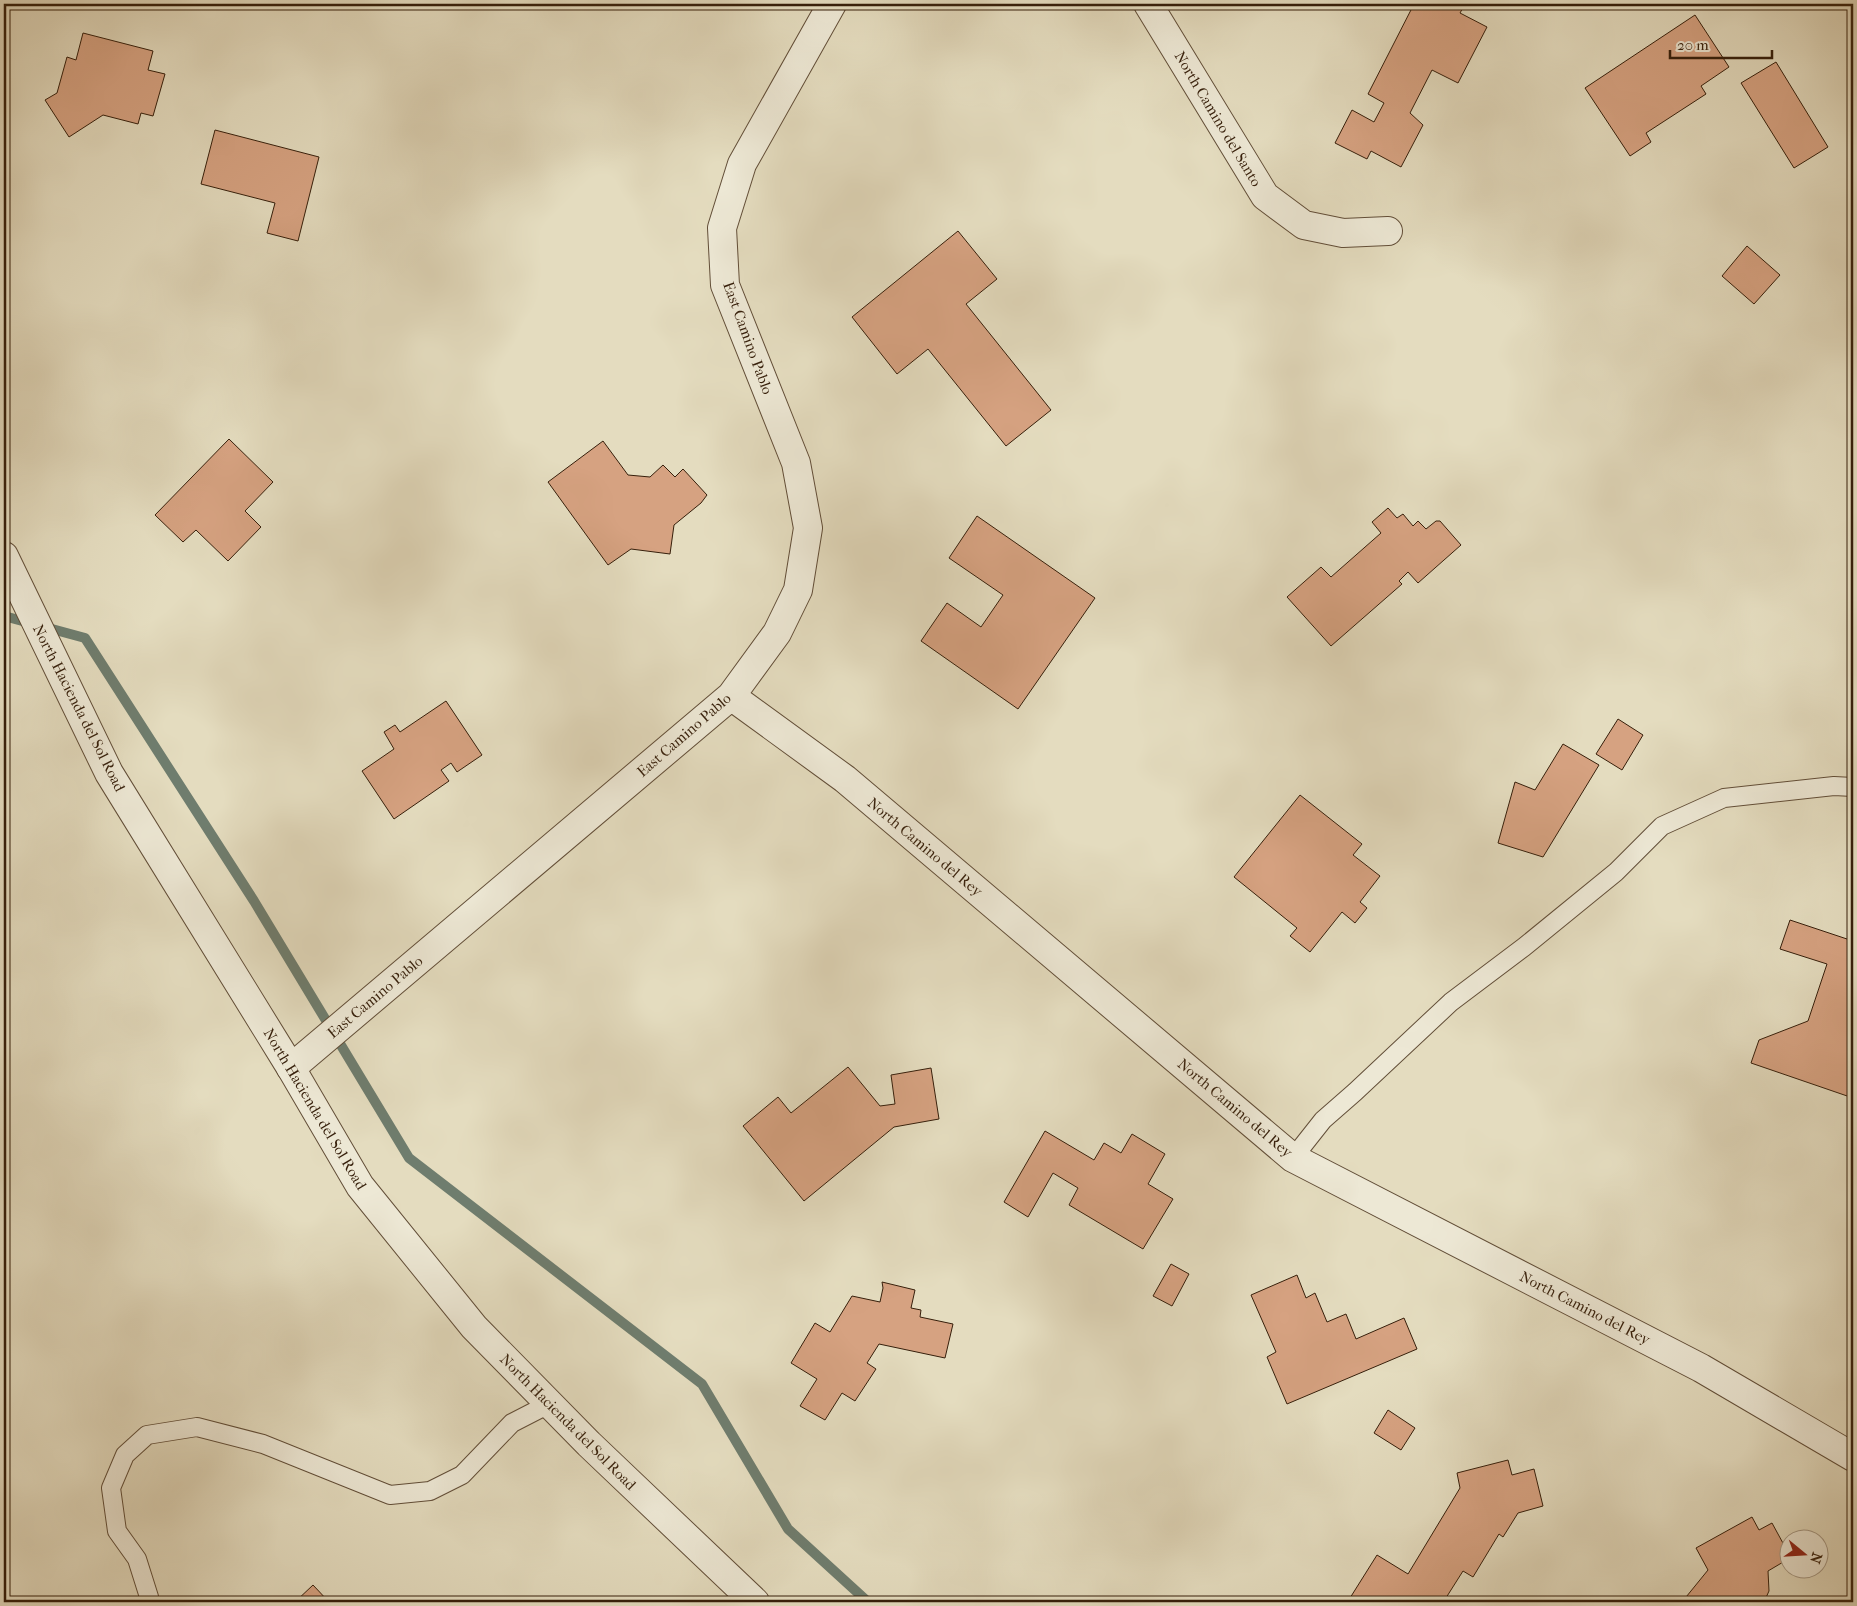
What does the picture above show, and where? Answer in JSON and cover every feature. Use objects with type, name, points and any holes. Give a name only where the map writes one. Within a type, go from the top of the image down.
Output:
[{"type":"street","name":"East Camino Pablo","points":[[291,1068],[731,696],[776,633],[798,590],[808,528],[796,463],[725,285],[722,228],[742,164],[832,4]]},
{"type":"street","name":"North Camino del Santo","points":[[1148,4],[1265,196],[1304,224],[1343,233],[1388,230]]},
{"type":"street","name":"North Hacienda del Sol Road","points":[[4,556],[109,773],[291,1068],[360,1186],[474,1327],[610,1464],[755,1602]]},
{"type":"street","name":"North Camino del Rey","points":[[731,696],[845,779],[1293,1158],[1701,1368],[1853,1456]]},
{"type":"lane","points":[[1293,1158],[1323,1120],[1451,1002],[1524,947],[1616,872],[1662,826],[1724,798],[1834,786],[1853,786]]},
{"type":"lane","points":[[148,1602],[149,1598],[137,1559],[116,1531],[111,1488],[125,1455],[146,1435],[197,1427],[263,1444],[390,1495],[430,1491],[462,1475],[512,1423],[549,1404]]},
{"type":"building","points":[[1414,4],[1465,4],[1460,13],[1487,27],[1458,83],[1432,70],[1410,113],[1423,125],[1401,167],[1371,151],[1367,159],[1335,143],[1352,110],[1374,122],[1384,103],[1368,94]]},
{"type":"building","points":[[1695,15],[1729,67],[1701,86],[1706,94],[1646,133],[1651,142],[1630,156],[1585,88]]},
{"type":"building","points":[[83,33],[153,51],[148,70],[165,74],[153,116],[141,113],[138,124],[103,115],[69,137],[45,100],[57,93],[67,57],[76,60]]},
{"type":"building","points":[[1776,62],[1828,147],[1794,168],[1741,83]]},
{"type":"building","points":[[215,130],[319,157],[298,241],[267,233],[275,203],[201,184]]},
{"type":"building","points":[[958,231],[997,279],[966,304],[1051,410],[1006,446],[928,349],[897,374],[852,317]]},
{"type":"building","points":[[1747,246],[1780,275],[1754,304],[1722,276]]},
{"type":"building","points":[[229,439],[273,482],[245,511],[261,527],[228,561],[196,530],[183,542],[155,515]]},
{"type":"building","points":[[603,441],[628,475],[650,477],[663,465],[675,477],[683,469],[707,495],[701,503],[674,525],[670,554],[631,549],[608,565],[548,482]]},
{"type":"building","points":[[1388,508],[1397,518],[1403,514],[1413,526],[1418,521],[1426,529],[1436,521],[1440,521],[1461,545],[1418,583],[1408,572],[1399,581],[1402,584],[1331,646],[1287,597],[1321,567],[1331,577],[1381,533],[1372,522]]},
{"type":"building","points":[[977,516],[1095,598],[1018,709],[921,641],[947,603],[981,627],[1003,595],[949,558]]},
{"type":"building","points":[[446,701],[482,755],[457,772],[451,763],[441,770],[449,781],[394,819],[362,771],[394,749],[384,732],[395,725],[400,732]]},
{"type":"building","points":[[1618,719],[1643,735],[1622,770],[1596,754]]},
{"type":"building","points":[[1563,744],[1599,765],[1543,857],[1498,843],[1515,782],[1535,790]]},
{"type":"building","points":[[1300,795],[1362,844],[1353,855],[1380,876],[1360,902],[1367,908],[1355,923],[1342,912],[1310,952],[1290,936],[1297,928],[1234,877]]},
{"type":"building","points":[[1790,920],[1853,941],[1853,1098],[1751,1063],[1759,1040],[1808,1021],[1827,964],[1780,949]]},
{"type":"building","points":[[848,1067],[880,1106],[895,1104],[891,1075],[931,1068],[939,1119],[894,1127],[804,1201],[743,1126],[778,1097],[791,1113]]},
{"type":"building","points":[[1045,1131],[1094,1160],[1104,1143],[1121,1153],[1132,1134],[1165,1154],[1148,1184],[1173,1199],[1143,1249],[1069,1205],[1078,1188],[1053,1173],[1028,1217],[1004,1202]]},
{"type":"building","points":[[1171,1264],[1189,1274],[1172,1306],[1153,1296]]},
{"type":"building","points":[[1297,1275],[1306,1298],[1315,1293],[1327,1322],[1346,1314],[1356,1339],[1404,1318],[1417,1349],[1287,1404],[1267,1357],[1276,1352],[1251,1295]]},
{"type":"building","points":[[882,1282],[915,1290],[911,1308],[921,1310],[920,1317],[953,1324],[945,1358],[879,1344],[867,1363],[876,1369],[855,1401],[842,1393],[825,1420],[800,1406],[817,1379],[791,1363],[815,1323],[830,1332],[852,1296],[880,1302],[883,1288]]},
{"type":"building","points":[[1388,1410],[1415,1428],[1401,1450],[1374,1433]]},
{"type":"building","points":[[1508,1460],[1512,1475],[1534,1469],[1543,1506],[1518,1513],[1503,1537],[1499,1534],[1473,1577],[1463,1571],[1444,1601],[1447,1602],[1356,1602],[1350,1598],[1377,1555],[1408,1574],[1460,1488],[1457,1473]]},
{"type":"building","points":[[1752,1517],[1759,1530],[1772,1523],[1780,1538],[1780,1564],[1768,1571],[1769,1591],[1764,1602],[1682,1602],[1708,1570],[1696,1548]]},
{"type":"building","points":[[313,1585],[329,1602],[295,1602]]},
{"type":"waterway","points":[[4,616],[85,638],[254,901],[409,1158],[702,1384],[788,1529],[868,1602]]}]
